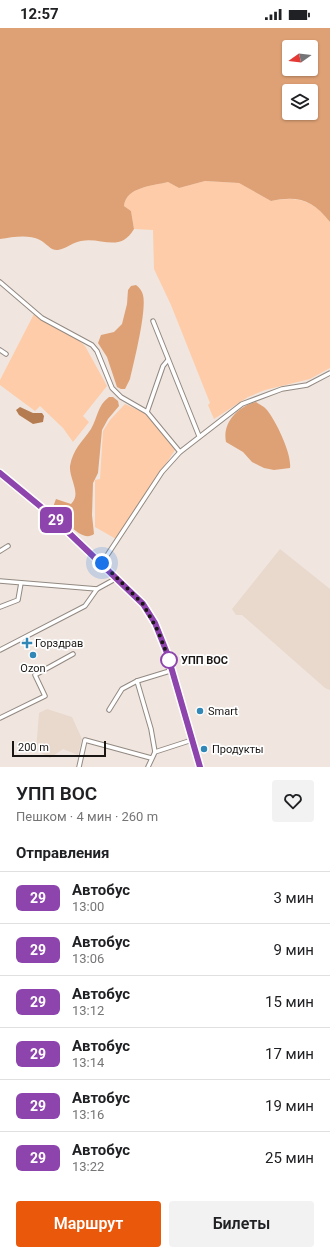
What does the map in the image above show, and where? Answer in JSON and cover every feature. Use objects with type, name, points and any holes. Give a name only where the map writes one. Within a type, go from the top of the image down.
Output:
[{"type":"main road","points":[[0,473],[46,511],[139,598],[162,639],[173,670],[200,767]]},
{"type":"street","points":[[0,282],[42,318],[92,345],[96,350],[112,388],[121,397],[147,412],[180,452]]},
{"type":"street","points":[[153,321],[199,436]]},
{"type":"street","points":[[0,350],[6,354]]},
{"type":"street","points":[[147,412],[162,366],[168,360]]},
{"type":"street","points":[[102,563],[162,472],[180,452],[199,436],[242,404],[282,389],[307,385],[330,373]]},
{"type":"street","points":[[0,551],[8,546]]},
{"type":"street","points":[[0,650],[85,606],[97,589],[117,578]]},
{"type":"street","points":[[0,581],[97,589]]},
{"type":"street","points":[[0,607],[18,600],[22,583]]},
{"type":"street","points":[[0,718],[45,696],[35,675],[73,654]]},
{"type":"street","points":[[109,710],[122,689],[137,681],[173,670]]},
{"type":"street","points":[[137,681],[151,729],[155,752]]},
{"type":"street","points":[[80,767],[85,740],[151,758]]},
{"type":"street","points":[[148,767],[155,752],[192,740]]},
{"type":"shaded area","points":[[0,28],[330,28],[330,222],[311,204],[304,201],[297,199],[281,199],[271,201],[239,183],[205,181],[179,188],[168,182],[141,188],[129,195],[124,206],[131,211],[134,229],[129,236],[123,240],[117,242],[89,240],[81,241],[55,250],[35,238],[20,236],[0,239]]},
{"type":"shaded area","points":[[205,181],[239,183],[271,201],[289,199],[304,201],[311,204],[330,222],[330,368],[310,379],[265,390],[248,397],[214,419],[208,405],[210,403],[171,305],[154,269],[153,230],[134,229],[131,211],[124,206],[129,195],[141,188],[168,182],[179,188]]},
{"type":"shaded area","points":[[136,285],[141,290],[143,295],[144,302],[142,324],[130,379],[125,389],[121,389],[117,387],[107,357],[98,343],[101,335],[114,332],[122,324],[127,304],[128,290],[131,286]]},
{"type":"shaded area","points":[[34,314],[77,339],[85,346],[107,386],[83,416],[89,422],[73,442],[63,428],[40,406],[35,411],[0,385],[0,380]]},
{"type":"shaded area","points":[[109,397],[113,397],[118,401],[119,406],[108,419],[102,430],[98,473],[93,483],[92,515],[94,534],[89,536],[83,535],[72,528],[53,507],[56,499],[71,504],[74,500],[75,491],[70,471],[71,460],[78,446],[91,429],[102,404]]},
{"type":"shaded area","points":[[256,402],[267,410],[279,429],[289,455],[290,468],[274,470],[264,468],[252,462],[243,452],[226,442],[226,428],[233,416],[243,407]]},
{"type":"shaded area","points":[[125,404],[144,413],[159,428],[175,450],[116,539],[95,527],[95,480],[100,479],[103,431],[110,420]]},
{"type":"shaded area","points":[[20,407],[33,413],[42,413],[44,416],[43,422],[33,424],[19,415],[16,410]]},
{"type":"shaded area","points":[[280,549],[330,589],[330,690],[325,688],[242,615],[236,615],[232,609]]},
{"type":"shaded area","points":[[47,709],[72,717],[82,739],[78,755],[63,749],[50,758],[36,750],[39,713]]},
{"type":"bus line","name":"29","points":[[0,473],[46,511],[139,598],[155,623],[162,639],[173,670],[200,767]]},
{"type":"place","name":"Горздрав","points":[[27,643]]},
{"type":"place","name":"Ozon","points":[[33,655]]},
{"type":"place","name":"УПП ВОС","points":[[169,660]]},
{"type":"place","name":"Smart","points":[[200,711]]},
{"type":"place","name":"Продукты","points":[[204,749]]},
{"type":"route","points":[[102,563],[139,598],[158,631],[170,662],[169,660]]}]
